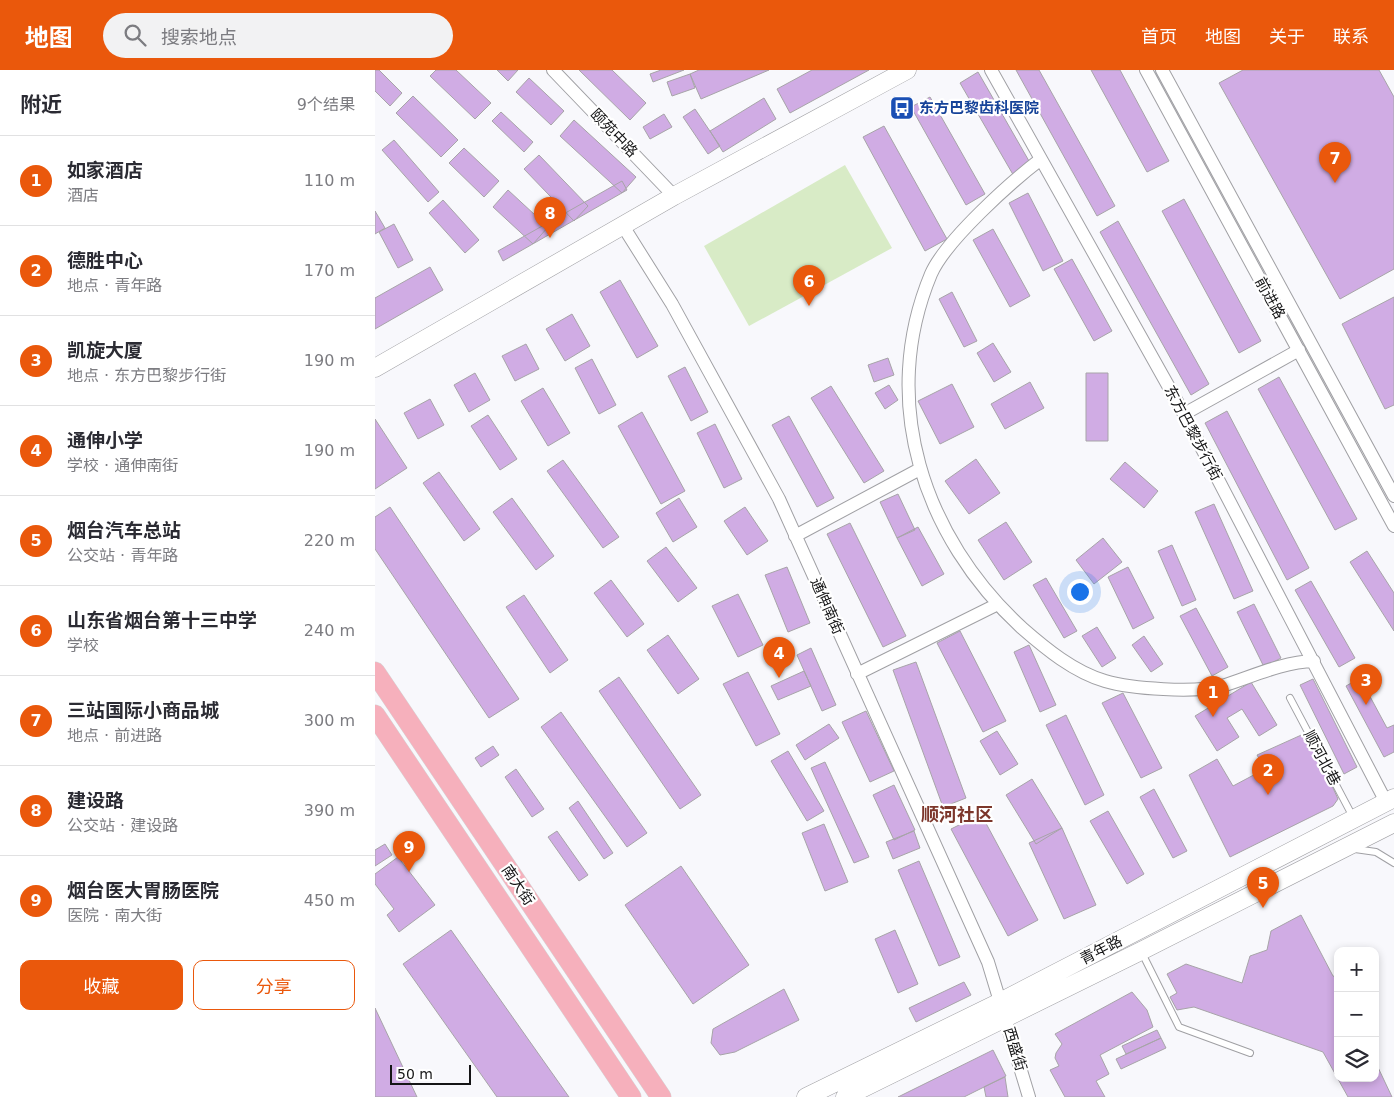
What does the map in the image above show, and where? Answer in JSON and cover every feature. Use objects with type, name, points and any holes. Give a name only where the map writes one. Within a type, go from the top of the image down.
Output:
[{"type":"main road","points":[[375,368],[674,196],[907,70]]},
{"type":"main road","name":"南大街","points":[[375,672],[661,1097]]},
{"type":"main road","name":"南大街","points":[[375,715],[631,1097]]},
{"type":"main road","name":"青年路","points":[[845,1097],[1390,800]]},
{"type":"main road","name":"青年路","points":[[805,1097],[1141,951],[1341,848],[1394,823]]},
{"type":"street","name":"颐苑中路","points":[[553,70],[674,196]]},
{"type":"street","name":"东方巴黎步行街","points":[[991,70],[1184,414],[1313,661],[1390,800]]},
{"type":"street","name":"前进路","points":[[1146,70],[1394,526]]},
{"type":"street","name":"前进路","points":[[1162,70],[1394,496]]},
{"type":"street","points":[[1041,159],[1026,170],[959,234],[933,272],[915,317],[908,360],[908,411],[920,469],[949,536],[978,581],[998,604],[1040,644],[1079,671],[1105,681],[1132,687],[1178,689],[1219,686],[1266,671],[1313,661]]},
{"type":"street","name":"通伸南街","points":[[623,226],[672,304],[779,499],[987,962],[1002,1010]]},
{"type":"street","points":[[1184,414],[1299,350]]},
{"type":"street","points":[[795,536],[920,469]]},
{"type":"street","points":[[857,674],[998,604]]},
{"type":"street","name":"西盛街","points":[[1002,1010],[1029,1097]]},
{"type":"lane","name":"顺河北巷","points":[[1289,698],[1354,818]]},
{"type":"lane","points":[[1341,848],[1363,849],[1376,852],[1394,863]]},
{"type":"lane","points":[[1141,951],[1179,1028],[1250,1053]]},
{"type":"green space","points":[[845,165],[892,248],[749,326],[704,246]]},
{"type":"building","points":[[375,70],[379,70],[402,93],[390,106],[375,91]]},
{"type":"building","points":[[436,70],[456,70],[491,103],[475,119],[430,76]]},
{"type":"building","points":[[497,70],[518,70],[508,81]]},
{"type":"building","points":[[579,70],[612,70],[646,103],[630,120]]},
{"type":"building","points":[[661,70],[684,70],[653,82],[650,74]]},
{"type":"building","points":[[699,70],[769,70],[701,99],[690,74]]},
{"type":"building","points":[[812,70],[869,70],[790,113],[777,89]]},
{"type":"building","points":[[1016,70],[1039,70],[1115,206],[1097,216]]},
{"type":"building","points":[[1091,70],[1120,70],[1169,161],[1147,172]]},
{"type":"building","points":[[1243,70],[1379,70],[1394,97],[1394,269],[1340,299],[1219,83]]},
{"type":"building","points":[[978,72],[1033,168],[1015,178],[960,83]]},
{"type":"building","points":[[690,74],[695,88],[672,96],[667,82]]},
{"type":"building","points":[[529,78],[564,111],[551,125],[516,92]]},
{"type":"building","points":[[413,96],[458,140],[441,157],[396,113]]},
{"type":"building","points":[[930,97],[985,194],[966,205],[911,107]]},
{"type":"building","points":[[764,98],[776,119],[723,152],[710,131]]},
{"type":"building","points":[[695,109],[720,146],[708,154],[683,117]]},
{"type":"building","points":[[501,112],[533,142],[524,152],[492,121]]},
{"type":"building","points":[[664,114],[672,127],[650,139],[643,127]]},
{"type":"building","points":[[574,120],[636,177],[622,193],[560,136]]},
{"type":"building","points":[[884,126],[947,239],[925,251],[863,137]]},
{"type":"building","points":[[394,140],[439,192],[428,202],[382,150]]},
{"type":"building","points":[[464,148],[499,181],[484,197],[449,163]]},
{"type":"building","points":[[539,155],[588,206],[574,221],[524,169]]},
{"type":"building","points":[[622,181],[627,190],[503,261],[498,251]]},
{"type":"building","points":[[508,190],[548,227],[533,244],[493,207]]},
{"type":"building","points":[[1028,193],[1063,261],[1043,271],[1009,203]]},
{"type":"building","points":[[1184,199],[1261,341],[1239,353],[1162,211]]},
{"type":"building","points":[[443,200],[479,240],[465,253],[429,213]]},
{"type":"building","points":[[375,211],[385,228],[375,234]]},
{"type":"building","points":[[1118,221],[1209,384],[1191,395],[1100,232]]},
{"type":"building","points":[[394,224],[413,260],[398,268],[379,232]]},
{"type":"building","points":[[993,229],[1030,296],[1010,307],[973,240]]},
{"type":"building","points":[[1072,259],[1112,331],[1094,341],[1054,269]]},
{"type":"building","points":[[430,267],[443,290],[375,329],[375,298]]},
{"type":"building","points":[[620,280],[658,346],[637,358],[600,292]]},
{"type":"building","points":[[952,292],[977,341],[964,347],[939,299]]},
{"type":"building","points":[[1394,297],[1394,405],[1385,409],[1342,324]]},
{"type":"building","points":[[572,314],[590,346],[565,361],[546,329]]},
{"type":"building","points":[[993,343],[1011,372],[994,382],[977,353]]},
{"type":"building","points":[[526,344],[539,369],[515,381],[502,356]]},
{"type":"building","points":[[888,358],[894,375],[874,382],[868,365]]},
{"type":"building","points":[[592,359],[616,405],[599,414],[575,368]]},
{"type":"building","points":[[685,367],[708,412],[691,421],[668,376]]},
{"type":"building","points":[[475,373],[490,400],[469,412],[454,385]]},
{"type":"building","points":[[1086,373],[1108,373],[1108,441],[1086,441]]},
{"type":"building","points":[[1279,377],[1357,519],[1335,530],[1258,389]]},
{"type":"building","points":[[1030,382],[1044,408],[1005,429],[991,404]]},
{"type":"building","points":[[952,384],[974,427],[940,444],[918,401]]},
{"type":"building","points":[[889,385],[898,400],[885,409],[875,393]]},
{"type":"building","points":[[831,386],[884,471],[864,483],[811,398]]},
{"type":"building","points":[[543,388],[570,433],[548,446],[521,401]]},
{"type":"building","points":[[430,399],[444,425],[418,439],[404,413]]},
{"type":"building","points":[[1227,411],[1309,568],[1287,580],[1205,423]]},
{"type":"building","points":[[642,412],[685,491],[661,504],[618,426]]},
{"type":"building","points":[[488,415],[517,459],[500,470],[471,426]]},
{"type":"building","points":[[789,416],[834,498],[817,507],[772,425]]},
{"type":"building","points":[[375,419],[407,468],[375,489]]},
{"type":"building","points":[[715,424],[742,479],[724,488],[697,433]]},
{"type":"building","points":[[976,459],[1000,493],[969,514],[945,481]]},
{"type":"building","points":[[563,460],[619,537],[603,548],[547,471]]},
{"type":"building","points":[[1125,462],[1158,491],[1144,508],[1110,479]]},
{"type":"building","points":[[439,472],[480,529],[464,541],[423,483]]},
{"type":"building","points":[[898,494],[915,530],[897,538],[880,502]]},
{"type":"building","points":[[512,498],[554,556],[536,570],[493,512]]},
{"type":"building","points":[[679,498],[697,527],[673,542],[656,513]]},
{"type":"building","points":[[1214,504],[1253,591],[1234,599],[1195,512]]},
{"type":"building","points":[[390,507],[519,699],[489,718],[375,549],[375,517]]},
{"type":"building","points":[[745,507],[768,541],[747,555],[724,521]]},
{"type":"building","points":[[1006,522],[1032,562],[1004,580],[978,540]]},
{"type":"building","points":[[850,523],[906,636],[883,647],[827,534]]},
{"type":"building","points":[[918,527],[944,574],[922,586],[897,538]]},
{"type":"building","points":[[1103,538],[1122,562],[1094,584],[1076,560]]},
{"type":"building","points":[[1172,545],[1196,600],[1182,606],[1158,551]]},
{"type":"building","points":[[666,547],[697,588],[678,602],[647,561]]},
{"type":"building","points":[[1367,551],[1394,593],[1394,631],[1350,562]]},
{"type":"building","points":[[787,567],[810,623],[788,632],[765,575]]},
{"type":"building","points":[[1128,567],[1154,618],[1133,629],[1108,577]]},
{"type":"building","points":[[1046,578],[1077,631],[1064,638],[1033,585]]},
{"type":"building","points":[[611,580],[644,624],[627,637],[594,593]]},
{"type":"building","points":[[1311,581],[1355,658],[1339,667],[1295,590]]},
{"type":"building","points":[[738,594],[763,645],[738,657],[712,606]]},
{"type":"building","points":[[524,595],[568,660],[550,673],[506,607]]},
{"type":"building","points":[[1254,604],[1281,658],[1264,667],[1237,612]]},
{"type":"building","points":[[1196,608],[1228,667],[1212,676],[1180,616]]},
{"type":"building","points":[[1097,627],[1116,658],[1102,667],[1082,636]]},
{"type":"building","points":[[960,631],[1006,721],[983,732],[937,643]]},
{"type":"building","points":[[668,635],[699,679],[678,694],[647,650]]},
{"type":"building","points":[[1144,636],[1163,664],[1151,672],[1132,645]]},
{"type":"building","points":[[1029,645],[1056,705],[1040,712],[1014,652]]},
{"type":"building","points":[[811,648],[836,705],[822,711],[797,655]]},
{"type":"building","points":[[916,662],[966,798],[943,807],[893,670]]},
{"type":"building","points":[[804,671],[811,686],[778,700],[771,686]]},
{"type":"building","points":[[748,672],[780,734],[756,746],[723,684]]},
{"type":"building","points":[[619,677],[701,795],[680,809],[599,691]]},
{"type":"building","points":[[1360,678],[1387,728],[1394,725],[1394,752],[1384,757],[1346,686]]},
{"type":"building","points":[[1313,679],[1357,767],[1344,774],[1300,685]]},
{"type":"building","points":[[1251,682],[1277,725],[1259,736],[1242,709],[1227,718],[1239,737],[1217,751],[1195,716]]},
{"type":"building","points":[[1123,693],[1162,768],[1141,778],[1102,703]]},
{"type":"building","points":[[866,711],[894,771],[870,782],[842,722]]},
{"type":"building","points":[[561,712],[647,833],[627,847],[541,727]]},
{"type":"building","points":[[1066,715],[1104,795],[1085,805],[1046,725]]},
{"type":"building","points":[[829,724],[839,738],[805,760],[796,745]]},
{"type":"building","points":[[997,731],[1018,764],[1000,775],[980,741]]},
{"type":"building","points":[[1308,732],[1338,799],[1333,806],[1230,857],[1189,775],[1217,759],[1233,786],[1265,769],[1257,755]]},
{"type":"building","points":[[493,746],[499,755],[481,767],[475,758]]},
{"type":"building","points":[[788,751],[824,811],[807,821],[771,761]]},
{"type":"building","points":[[825,762],[869,857],[854,863],[811,768]]},
{"type":"building","points":[[516,769],[544,809],[532,817],[505,777]]},
{"type":"building","points":[[1032,779],[1062,828],[1036,844],[1006,795]]},
{"type":"building","points":[[894,785],[915,830],[894,840],[873,795]]},
{"type":"building","points":[[1154,789],[1187,851],[1173,858],[1140,797]]},
{"type":"building","points":[[578,801],[613,853],[604,859],[569,808]]},
{"type":"building","points":[[1108,811],[1144,874],[1127,884],[1090,821]]},
{"type":"building","points":[[981,814],[1038,920],[1008,936],[951,829]]},
{"type":"building","points":[[824,824],[848,882],[825,891],[802,833]]},
{"type":"building","points":[[1062,828],[1096,905],[1064,919],[1029,843]]},
{"type":"building","points":[[557,831],[588,875],[579,881],[548,837]]},
{"type":"building","points":[[914,831],[920,848],[893,859],[886,842]]},
{"type":"building","points":[[385,844],[392,855],[375,866],[375,850]]},
{"type":"building","points":[[398,857],[435,905],[399,932],[387,915],[394,909],[375,884],[375,874]]},
{"type":"building","points":[[919,861],[960,957],[939,966],[898,870]]},
{"type":"building","points":[[681,866],[749,965],[693,1004],[625,905]]},
{"type":"building","points":[[1301,915],[1334,976],[1334,1072],[1323,1052],[1194,1007],[1177,1010],[1170,997],[1177,993],[1167,974],[1186,964],[1242,983],[1250,956],[1267,950],[1271,931]]},
{"type":"building","points":[[451,930],[569,1097],[497,1097],[403,964]]},
{"type":"building","points":[[895,930],[918,984],[898,993],[875,939]]},
{"type":"building","points":[[964,982],[971,995],[916,1022],[909,1008]]},
{"type":"building","points":[[784,989],[799,1020],[735,1052],[720,1055],[711,1043],[713,1029]]},
{"type":"building","points":[[1132,992],[1147,1010],[1153,1027],[1100,1055],[1109,1074],[1096,1081],[1105,1097],[1065,1097],[1050,1070],[1059,1066],[1055,1058],[1062,1044],[1055,1034]]},
{"type":"building","points":[[375,1008],[417,1097],[375,1097]]},
{"type":"building","points":[[1157,1030],[1161,1038],[1126,1054],[1122,1046]]},
{"type":"building","points":[[1161,1038],[1166,1048],[1121,1069],[1116,1059]]},
{"type":"building","points":[[993,1050],[1006,1076],[964,1097],[898,1097]]},
{"type":"building","points":[[1379,1069],[1392,1097],[1348,1097],[1340,1082],[1379,1082]]},
{"type":"building","points":[[1005,1077],[1008,1097],[986,1097],[984,1087]]},
{"type":"place","name":"东方巴黎齿科医院","points":[[902,108]]},
{"type":"place","name":"三站国际小商品城","points":[[1335,183]]},
{"type":"place","name":"建设路","points":[[550,238]]},
{"type":"place","name":"山东省烟台第十三中学","points":[[809,306]]},
{"type":"place","name":"通伸小学","points":[[779,678]]},
{"type":"place","name":"凯旋大厦","points":[[1366,705]]},
{"type":"place","name":"如家酒店","points":[[1213,717]]},
{"type":"place","name":"德胜中心","points":[[1268,795]]},
{"type":"place","name":"烟台医大胃肠医院","points":[[409,872]]},
{"type":"place","name":"烟台汽车总站","points":[[1263,908]]},
{"type":"district","name":"顺河社区","points":[[957,814]]}]
